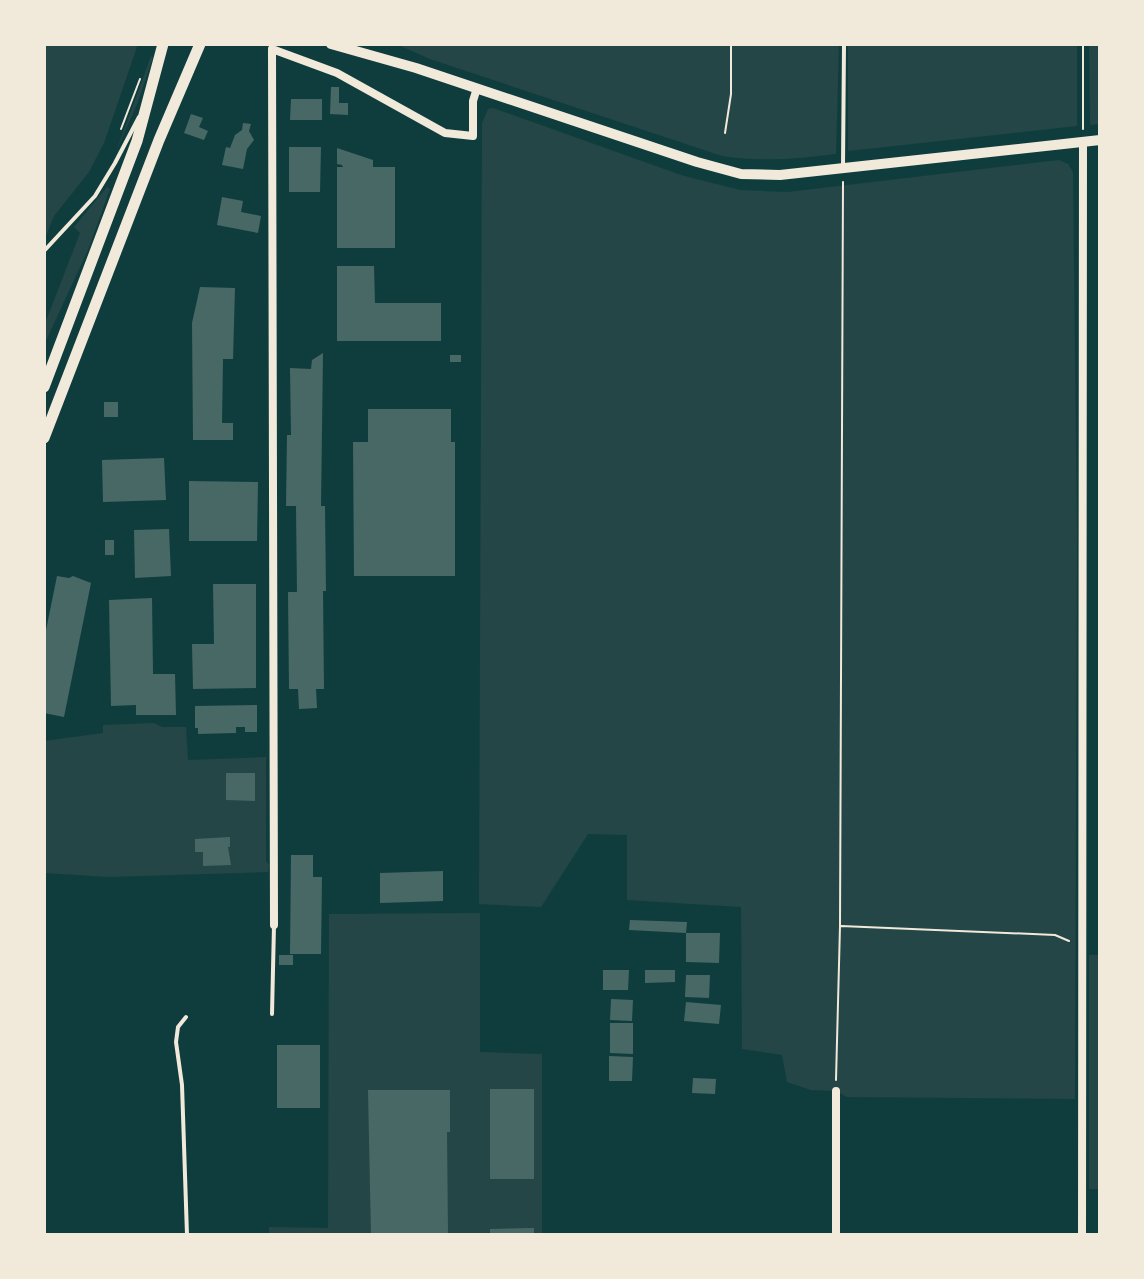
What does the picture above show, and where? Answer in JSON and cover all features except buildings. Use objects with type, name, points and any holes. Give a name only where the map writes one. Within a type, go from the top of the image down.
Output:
[{"type":"main road","points":[[44,387],[123,180],[152,90],[163,44]]},
{"type":"main road","points":[[44,438],[159,140],[200,44]]},
{"type":"street","points":[[331,44],[416,68],[741,174],[780,175],[1100,140]]},
{"type":"street","points":[[358,44],[416,68]]},
{"type":"street","points":[[274,925],[272,47],[337,73],[451,134],[473,136],[473,101],[477,88]]},
{"type":"street","points":[[1082,1235],[1083,142]]},
{"type":"street","points":[[836,1091],[836,1235]]},
{"type":"lane","points":[[843,169],[844,44]]},
{"type":"lane","points":[[44,251],[107,178],[152,90]]},
{"type":"lane","points":[[272,1014],[274,925]]},
{"type":"lane","points":[[186,1017],[178,1027],[176,1042],[182,1085],[187,1235]]},
{"type":"path","points":[[725,133],[731,94],[731,44]]},
{"type":"path","points":[[1083,44],[1083,142]]},
{"type":"path","points":[[121,130],[140,77]]},
{"type":"path","points":[[836,1091],[840,926],[843,169]]},
{"type":"path","points":[[840,926],[1055,935],[1065,941],[1082,944]]},
{"type":"shaded area","points":[[44,44],[134,44],[137,47],[104,143],[89,172],[54,216],[44,241]]},
{"type":"shaded area","points":[[396,44],[839,44],[836,154],[779,159],[722,156],[430,59]]},
{"type":"shaded area","points":[[848,44],[1077,44],[1077,126],[848,151]]},
{"type":"shaded area","points":[[1089,44],[1100,44],[1100,124],[1090,125]]},
{"type":"shaded area","points":[[151,56],[138,102],[116,152]]},
{"type":"shaded area","points":[[493,108],[681,175],[740,190],[788,192],[1059,160],[1068,164],[1073,172],[1077,531],[1075,1099],[847,1097],[836,1091],[811,1090],[787,1082],[782,1055],[742,1049],[741,907],[627,900],[627,835],[588,834],[541,907],[479,904],[482,123],[488,109]]},
{"type":"shaded area","points":[[107,187],[110,189],[88,250],[44,345],[44,326],[80,233],[74,227]]},
{"type":"shaded area","points":[[154,723],[162,727],[186,727],[188,760],[266,757],[268,872],[109,877],[44,873],[44,741],[103,733],[103,725]]},
{"type":"shaded area","points":[[480,913],[480,1052],[542,1054],[542,1235],[269,1235],[269,1227],[328,1228],[329,914]]},
{"type":"shaded area","points":[[1089,955],[1100,955],[1100,1189],[1089,1189]]}]
